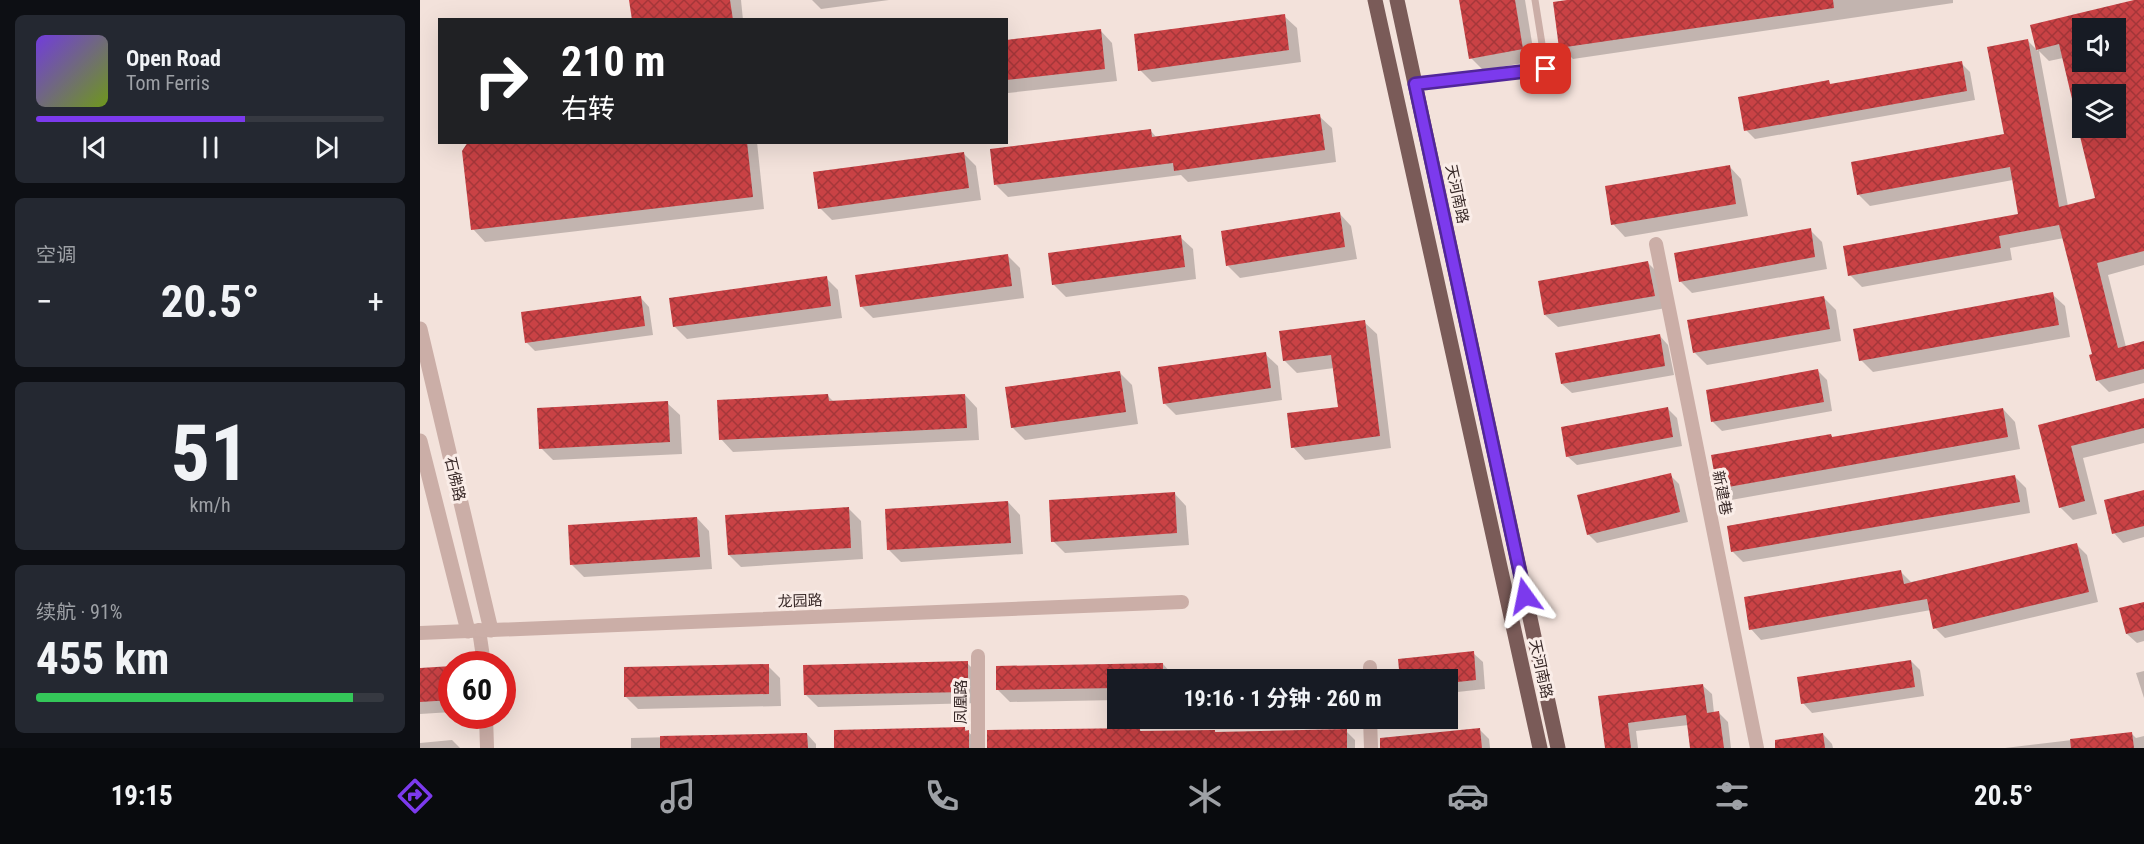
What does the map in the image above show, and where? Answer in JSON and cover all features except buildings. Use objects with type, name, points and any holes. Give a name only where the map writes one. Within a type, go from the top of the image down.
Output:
[{"type":"main road","name":"天河南路","points":[[1375,0],[1540,748]]},
{"type":"main road","name":"天河南路","points":[[1397,0],[1558,748]]},
{"type":"street","name":"新建巷","points":[[1656,244],[1756,748]]},
{"type":"street","name":"石佛路","points":[[420,329],[482,651]]},
{"type":"street","name":"石佛路","points":[[420,441],[479,630]]},
{"type":"street","name":"龙园路","points":[[420,633],[1182,602]]},
{"type":"street","name":"凤凰路","points":[[978,656],[978,748]]},
{"type":"street","points":[[486,729],[487,748]]},
{"type":"street","points":[[1371,729],[1371,748]]},
{"type":"lane","points":[[1415,84],[1546,69],[1535,0]]},
{"type":"route","points":[[1525,596],[1415,84],[1546,69]]}]
